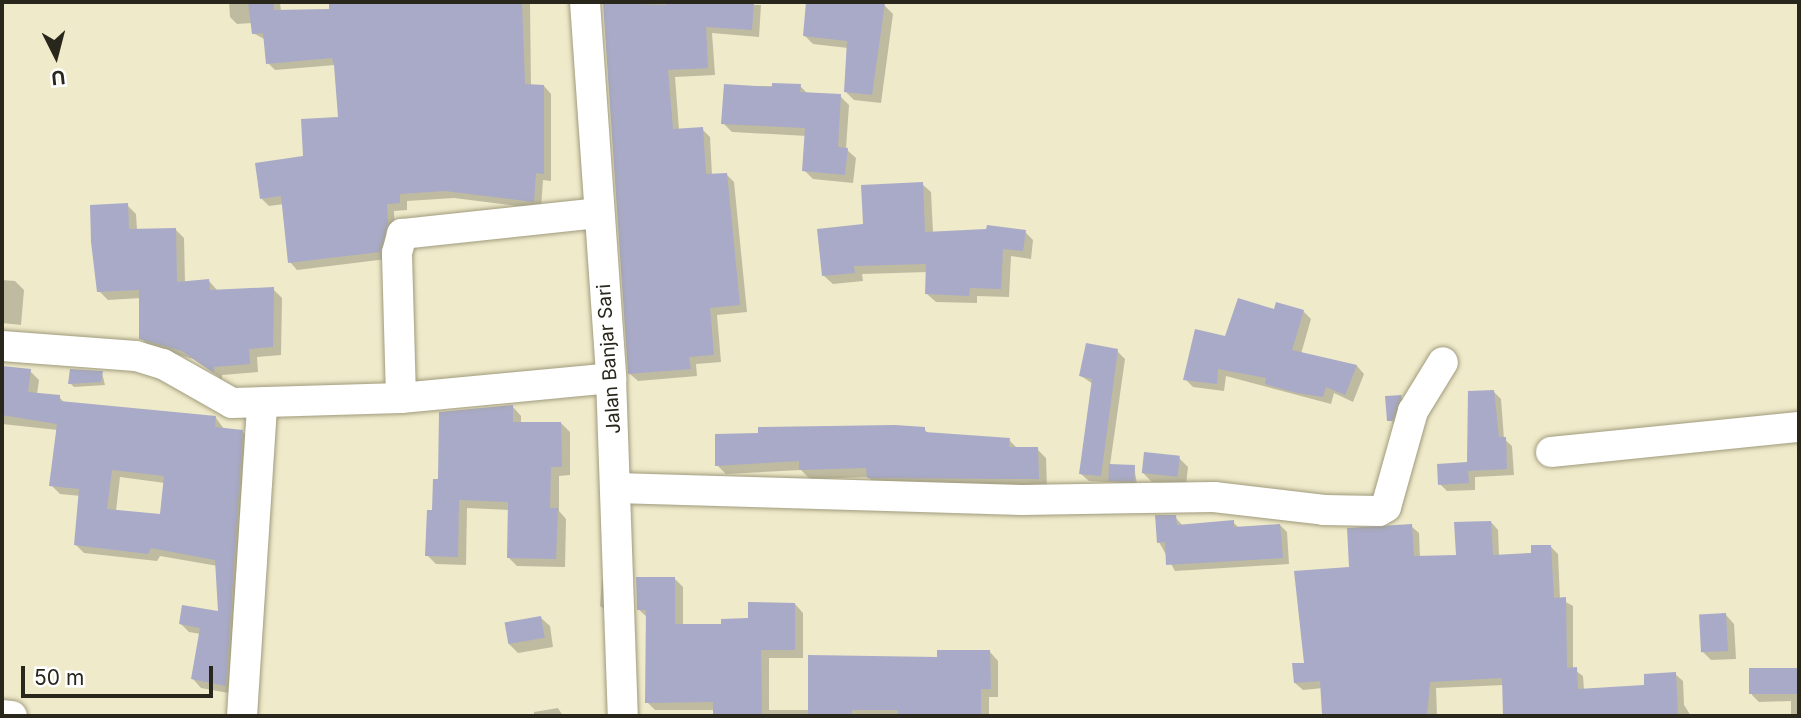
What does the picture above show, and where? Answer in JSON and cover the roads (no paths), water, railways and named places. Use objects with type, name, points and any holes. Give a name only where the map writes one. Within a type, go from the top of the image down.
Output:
[{"type":"street","name":"Jalan Banjar Sari","points":[[584,2],[611,378],[623,716]]},
{"type":"street","points":[[401,398],[397,253],[402,234],[599,213]]},
{"type":"street","points":[[2,346],[136,356],[163,364],[232,403],[401,398],[611,378]]},
{"type":"street","points":[[616,488],[1022,500],[1214,497],[1324,510],[1379,511],[1385,507],[1413,411],[1443,362]]},
{"type":"street","points":[[242,716],[262,403]]},
{"type":"street","points":[[1551,452],[1799,427]]},
{"type":"street","points":[[2,715],[12,716]]}]
